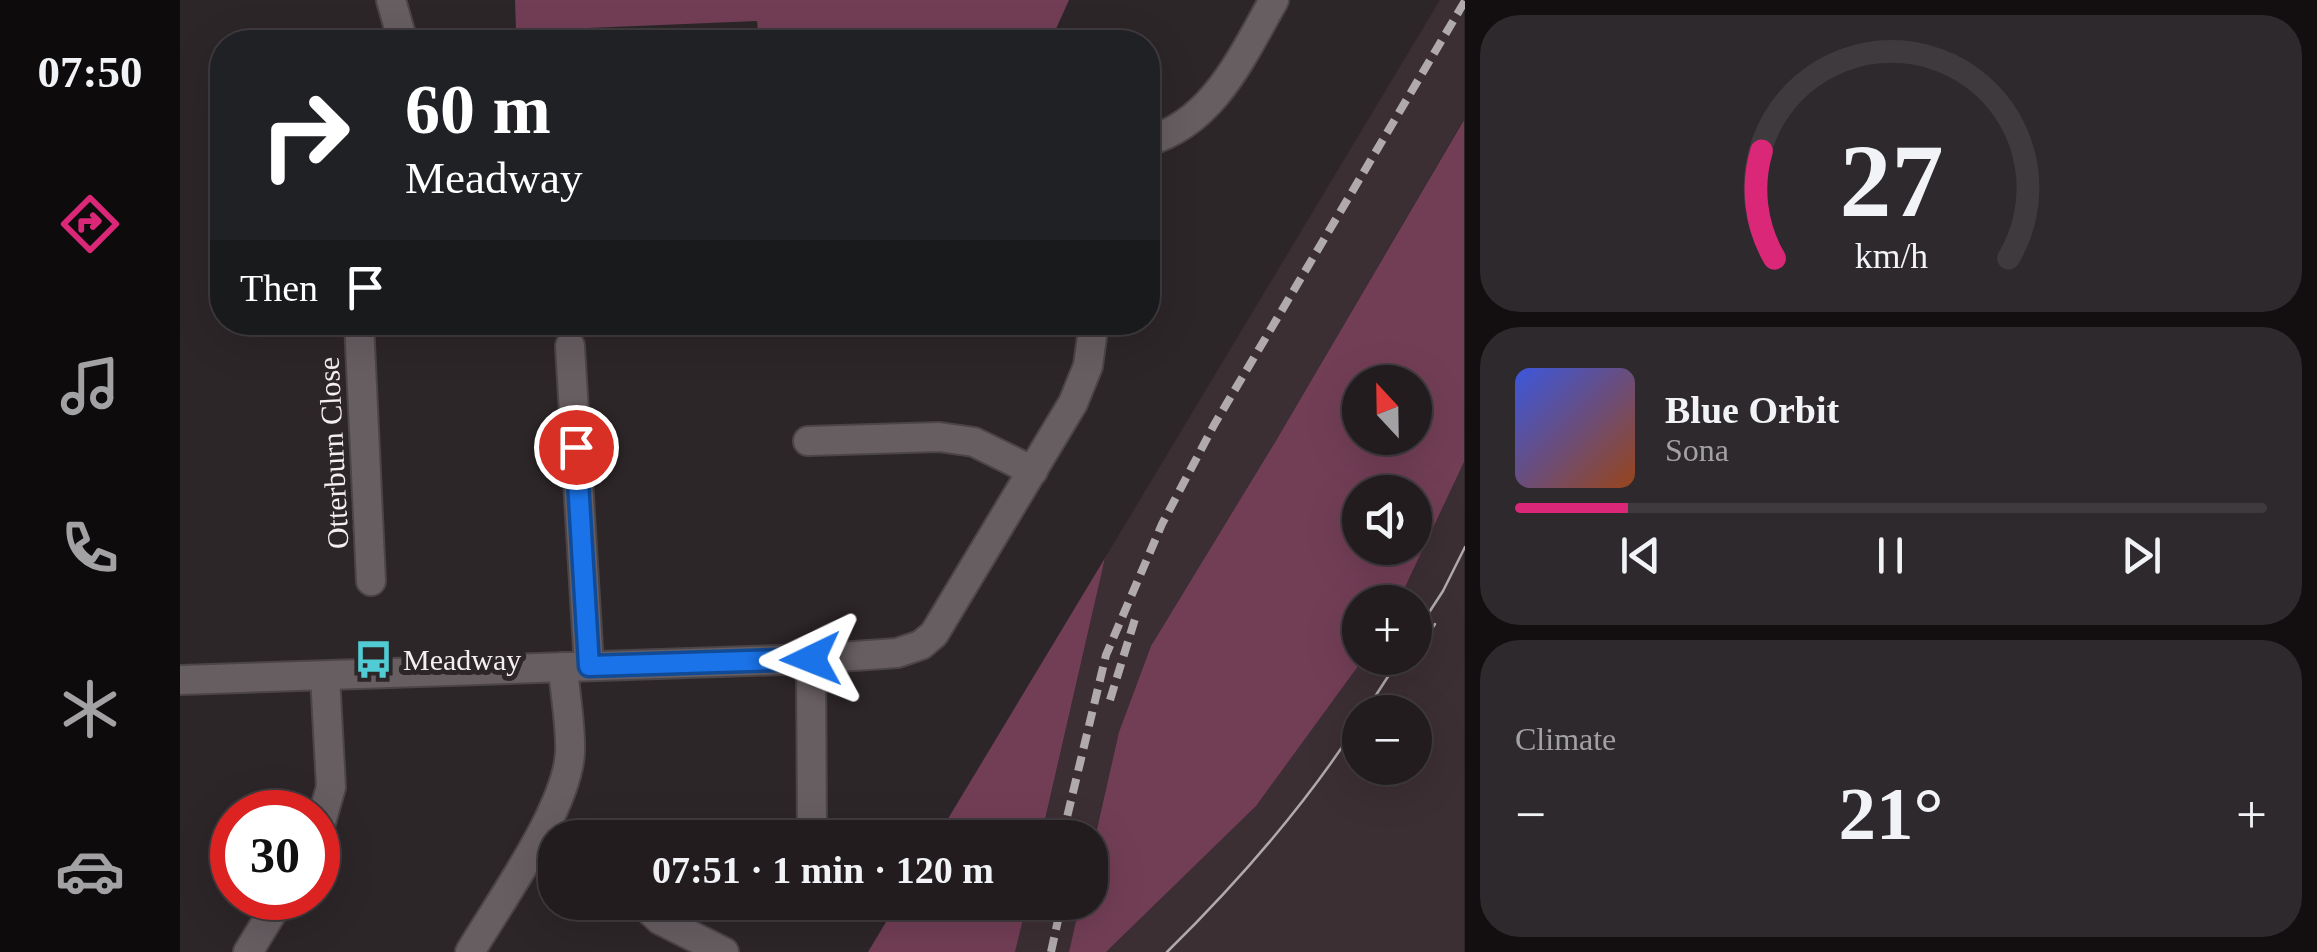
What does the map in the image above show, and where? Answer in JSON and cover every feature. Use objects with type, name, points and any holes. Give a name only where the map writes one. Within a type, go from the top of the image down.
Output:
[{"type":"street","points":[[391,0],[400,30]]},
{"type":"street","points":[[1160,136],[1176,130],[1209,103],[1274,0]]},
{"type":"street","name":"Otterburn Close","points":[[360,335],[372,581]]},
{"type":"street","points":[[180,680],[811,659],[897,654],[922,645],[934,634],[1073,403],[1088,366],[1092,335]]},
{"type":"street","points":[[558,820],[570,754],[576,667],[570,346]]},
{"type":"street","points":[[808,441],[938,436],[974,442],[1033,471]]},
{"type":"street","points":[[811,659],[812,820]]},
{"type":"street","points":[[325,676],[330,790]]},
{"type":"street","points":[[470,952],[538,857]]},
{"type":"street","points":[[248,952],[268,920]]},
{"type":"street","points":[[660,920],[724,952]]},
{"type":"shaded area","points":[[515,0],[1069,0],[1055,30],[758,30],[757,21],[516,30]]},
{"type":"shaded area","points":[[1440,0],[1464,0],[1464,119],[1151,646],[1119,732],[1099,820],[1045,820],[1105,558]]},
{"type":"shaded area","points":[[1464,120],[1464,462],[1432,530],[1432,475],[1342,475],[1342,565],[1415,565],[1406,585],[1342,585],[1342,675],[1352,675],[1256,806],[1106,952],[1069,952],[1076,920],[1108,920],[1108,820],[1099,820],[1119,732],[1151,646]]},
{"type":"shaded area","points":[[1464,462],[1464,952],[1106,952],[1256,806],[1352,675],[1432,675],[1432,585],[1406,585],[1415,565],[1432,565],[1432,530]]},
{"type":"shaded area","points":[[1105,558],[1045,820],[947,820]]},
{"type":"shaded area","points":[[887,920],[1023,920],[1015,952],[868,952]]},
{"type":"shaded area","points":[[1023,920],[1076,920],[1069,952],[1015,952]]},
{"type":"tram line","points":[[1432,608],[1465,547]]},
{"type":"tram line","points":[[1432,629],[1435,624]]},
{"type":"tram line","points":[[1376,695],[1389,675]]},
{"type":"tram line","points":[[1167,952],[1270,842],[1342,746]]},
{"type":"railway","points":[[1066,820],[1106,655],[1162,524],[1214,425],[1465,1]]},
{"type":"railway","points":[[1110,700],[1135,619]]},
{"type":"railway","points":[[1051,952],[1058,920]]},
{"type":"place","name":"Meadway","points":[[373,659]]},
{"type":"route","points":[[576,447],[589,666],[811,659]]}]
